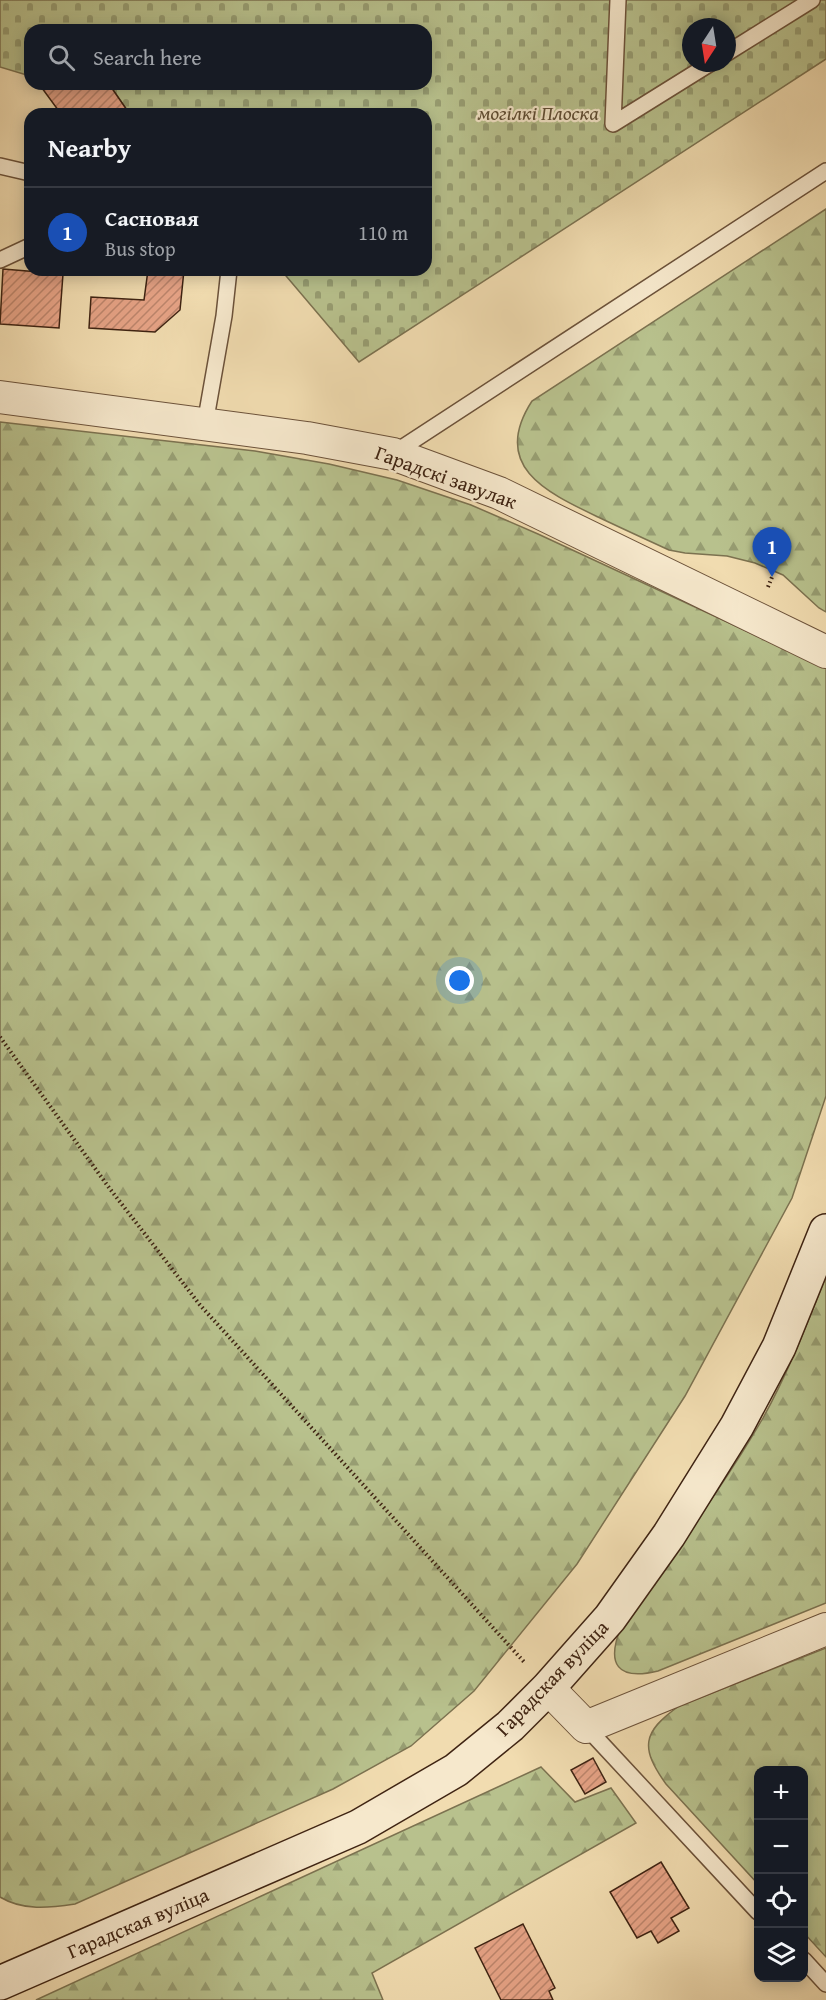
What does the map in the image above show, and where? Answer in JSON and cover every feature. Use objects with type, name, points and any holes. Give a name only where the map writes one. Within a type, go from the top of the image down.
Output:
[{"type":"main road","name":"Гарадская вуліца","points":[[0,1983],[358,1827],[456,1770],[510,1726],[548,1688],[610,1618],[669,1535],[737,1426],[779,1347],[826,1231]]},
{"type":"street","name":"Гарадскі завулак","points":[[0,397],[307,438],[393,454],[499,493],[826,652]]},
{"type":"street","points":[[548,1688],[586,1727],[826,1629]]},
{"type":"lane","points":[[618,0],[613,124],[697,72]]},
{"type":"lane","points":[[736,47],[812,0]]},
{"type":"lane","points":[[0,166],[24,172]]},
{"type":"lane","points":[[393,454],[826,171]]},
{"type":"lane","points":[[0,260],[24,249]]},
{"type":"lane","points":[[205,424],[224,316],[228,276]]},
{"type":"lane","points":[[586,1727],[754,1907]]},
{"type":"lane","points":[[808,1964],[826,1984]]},
{"type":"path","points":[[0,1037],[110,1189],[200,1305],[548,1688]]},
{"type":"green space","name":"могілкі Плоска","points":[[0,0],[826,0],[826,59],[359,362],[286,276],[432,276],[432,108],[126,108],[113,90],[432,90],[432,24],[24,24],[24,74],[0,67]]},
{"type":"green space","points":[[826,209],[826,612],[783,575],[755,563],[727,556],[669,550],[560,497],[530,474],[521,460],[517,443],[521,424],[532,401]]},
{"type":"green space","points":[[0,422],[255,451],[329,464],[397,480],[471,505],[538,534],[826,668],[826,1096],[792,1198],[685,1396],[577,1564],[474,1691],[411,1746],[333,1789],[75,1904],[46,1907],[18,1905],[0,1897]]},
{"type":"green space","points":[[826,1276],[826,1603],[658,1671],[633,1674],[624,1671],[618,1667],[615,1660],[621,1627],[712,1498],[763,1418],[789,1366]]},
{"type":"green space","points":[[826,1648],[826,1957],[808,1937],[808,1766],[754,1766],[754,1880],[666,1784],[652,1760],[649,1741],[652,1733],[667,1715],[679,1706]]},
{"type":"green space","points":[[541,1767],[575,1802],[611,1788],[636,1823],[372,1973],[383,2000],[36,2000]]},
{"type":"building","points":[[43,90],[113,90],[126,108],[57,108]]},
{"type":"building","points":[[3,269],[24,271],[24,276],[63,276],[59,328],[0,324]]},
{"type":"building","points":[[147,276],[183,276],[180,310],[155,332],[89,328],[91,297],[144,300]]},
{"type":"building","points":[[593,1758],[606,1782],[585,1794],[571,1770]]},
{"type":"building","points":[[661,1862],[689,1908],[671,1918],[679,1931],[658,1943],[651,1931],[637,1938],[610,1892]]},
{"type":"building","points":[[523,1924],[555,1988],[549,1991],[553,2000],[501,2000],[475,1948]]},
{"type":"place","name":"Сасновая","points":[[772,577]]}]
